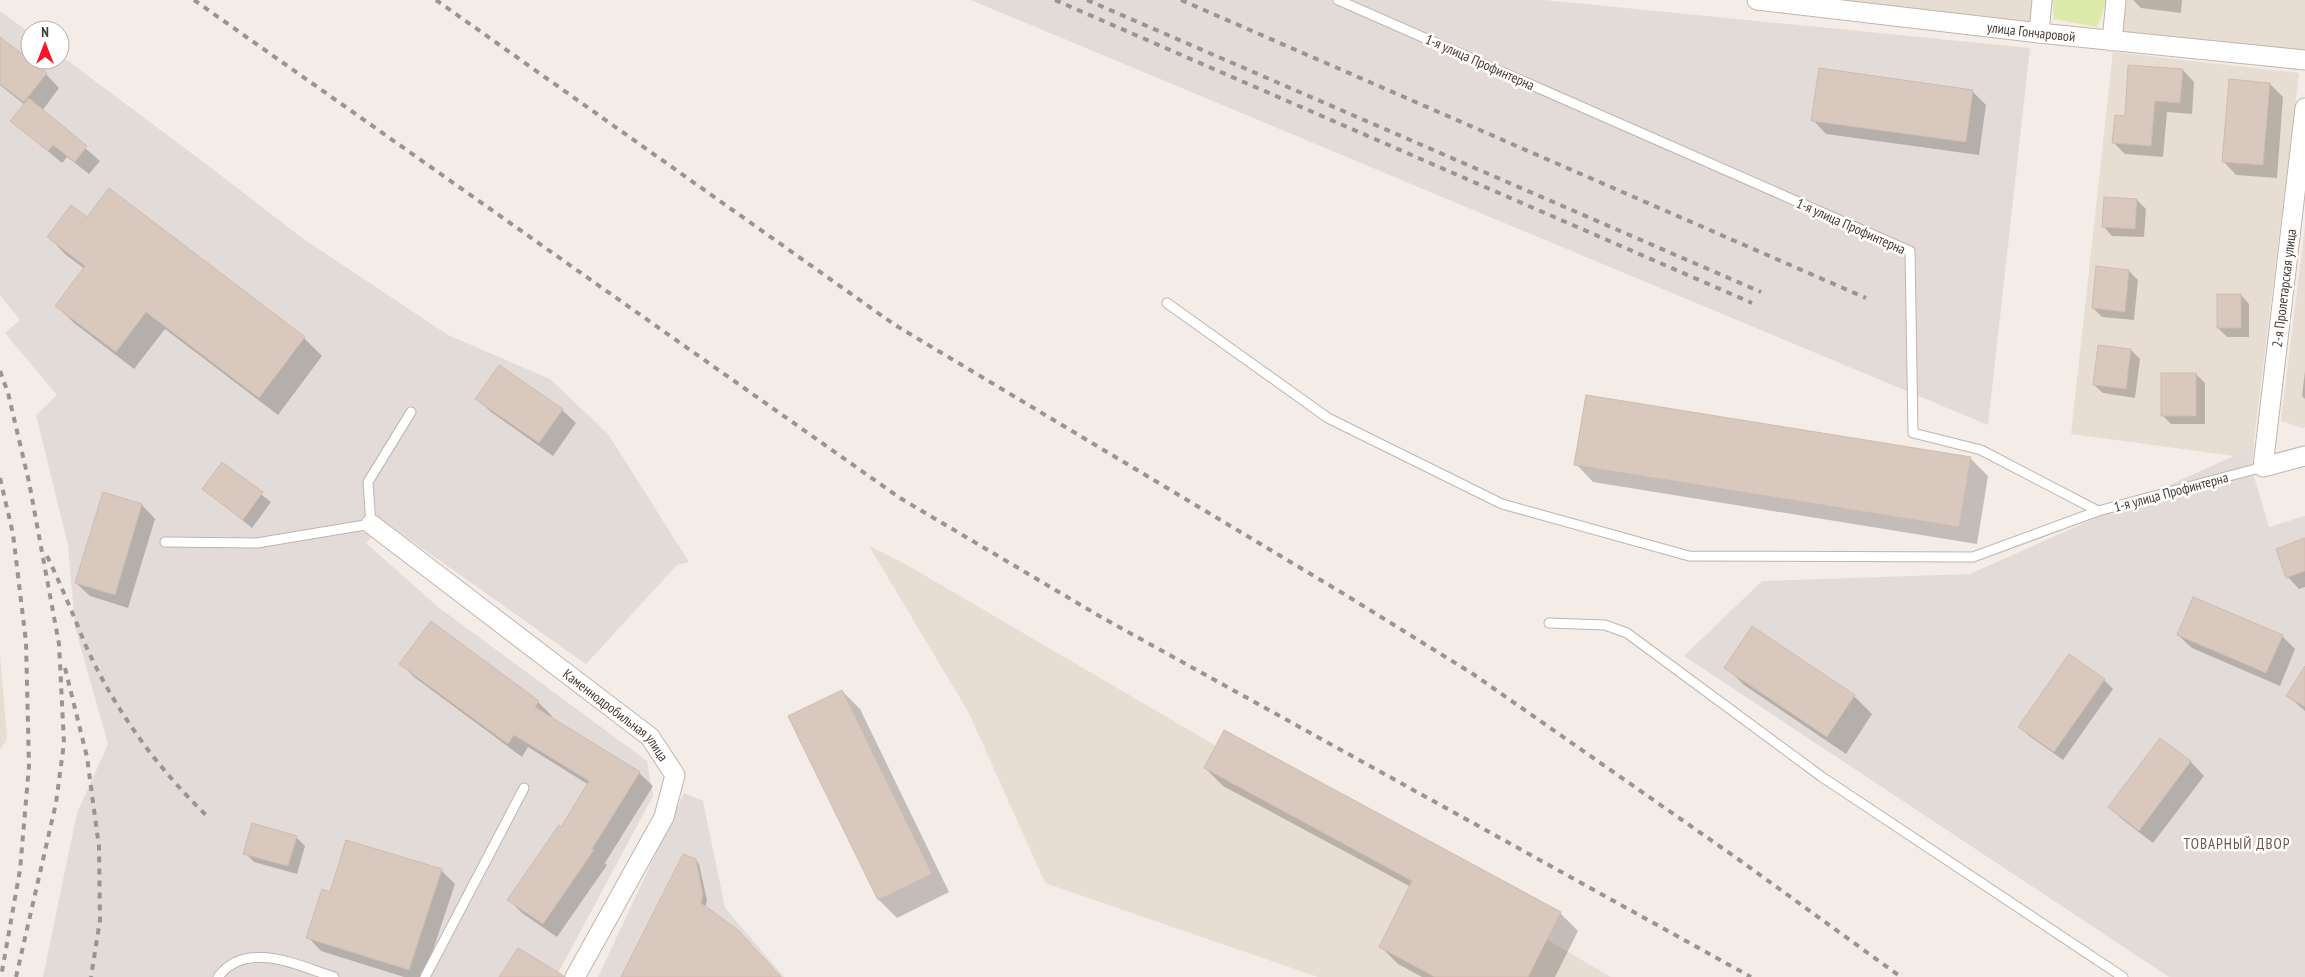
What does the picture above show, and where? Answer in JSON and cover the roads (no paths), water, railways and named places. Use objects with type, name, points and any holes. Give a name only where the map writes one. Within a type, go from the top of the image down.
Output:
[{"type":"street","name":"улица Гончаровой","points":[[1757,0],[2039,34],[2305,60]]},
{"type":"street","points":[[2039,34],[2042,0]]},
{"type":"street","points":[[2112,41],[2116,0]]},
{"type":"street","name":"2-я Пролетарская улица","points":[[2263,467],[2305,108]]},
{"type":"street","points":[[2263,467],[2305,456]]},
{"type":"street","name":"Каменнодробильная улица","points":[[372,524],[650,737],[675,775],[664,817],[575,977]]},
{"type":"lane","name":"1-я улица Профинтерна","points":[[1338,0],[1910,251],[1913,434],[1981,450],[2098,511],[2263,467]]},
{"type":"lane","points":[[1167,303],[1328,418],[1502,504],[1689,556],[1973,556],[2098,511]]},
{"type":"lane","points":[[166,542],[258,543],[372,524],[368,482],[411,412]]},
{"type":"lane","points":[[1549,624],[1605,625],[1627,633],[1822,777],[2123,977]]},
{"type":"lane","points":[[425,977],[524,788]]},
{"type":"lane","points":[[218,977],[223,970],[246,958],[266,957],[334,977]]},
{"type":"railway","points":[[194,0],[900,498],[1101,617],[1751,977]]},
{"type":"railway","points":[[436,0],[895,325],[1344,594],[1473,674],[1738,859],[1901,977]]},
{"type":"railway","points":[[1055,0],[1752,303]]},
{"type":"railway","points":[[1087,0],[1761,292]]},
{"type":"railway","points":[[1181,0],[1866,298]]},
{"type":"railway","points":[[0,371],[8,393],[29,482],[59,644],[64,743],[56,803],[16,977]]},
{"type":"railway","points":[[0,478],[13,534],[26,642],[29,766],[20,870],[1,977]]},
{"type":"railway","points":[[47,556],[85,644],[109,692],[154,758],[208,817]]},
{"type":"railway","points":[[65,668],[87,757],[99,847],[100,920],[91,977]]},
{"type":"district","name":"ТОВАРНЫЙ ДВОР","points":[[2237,844]]}]
